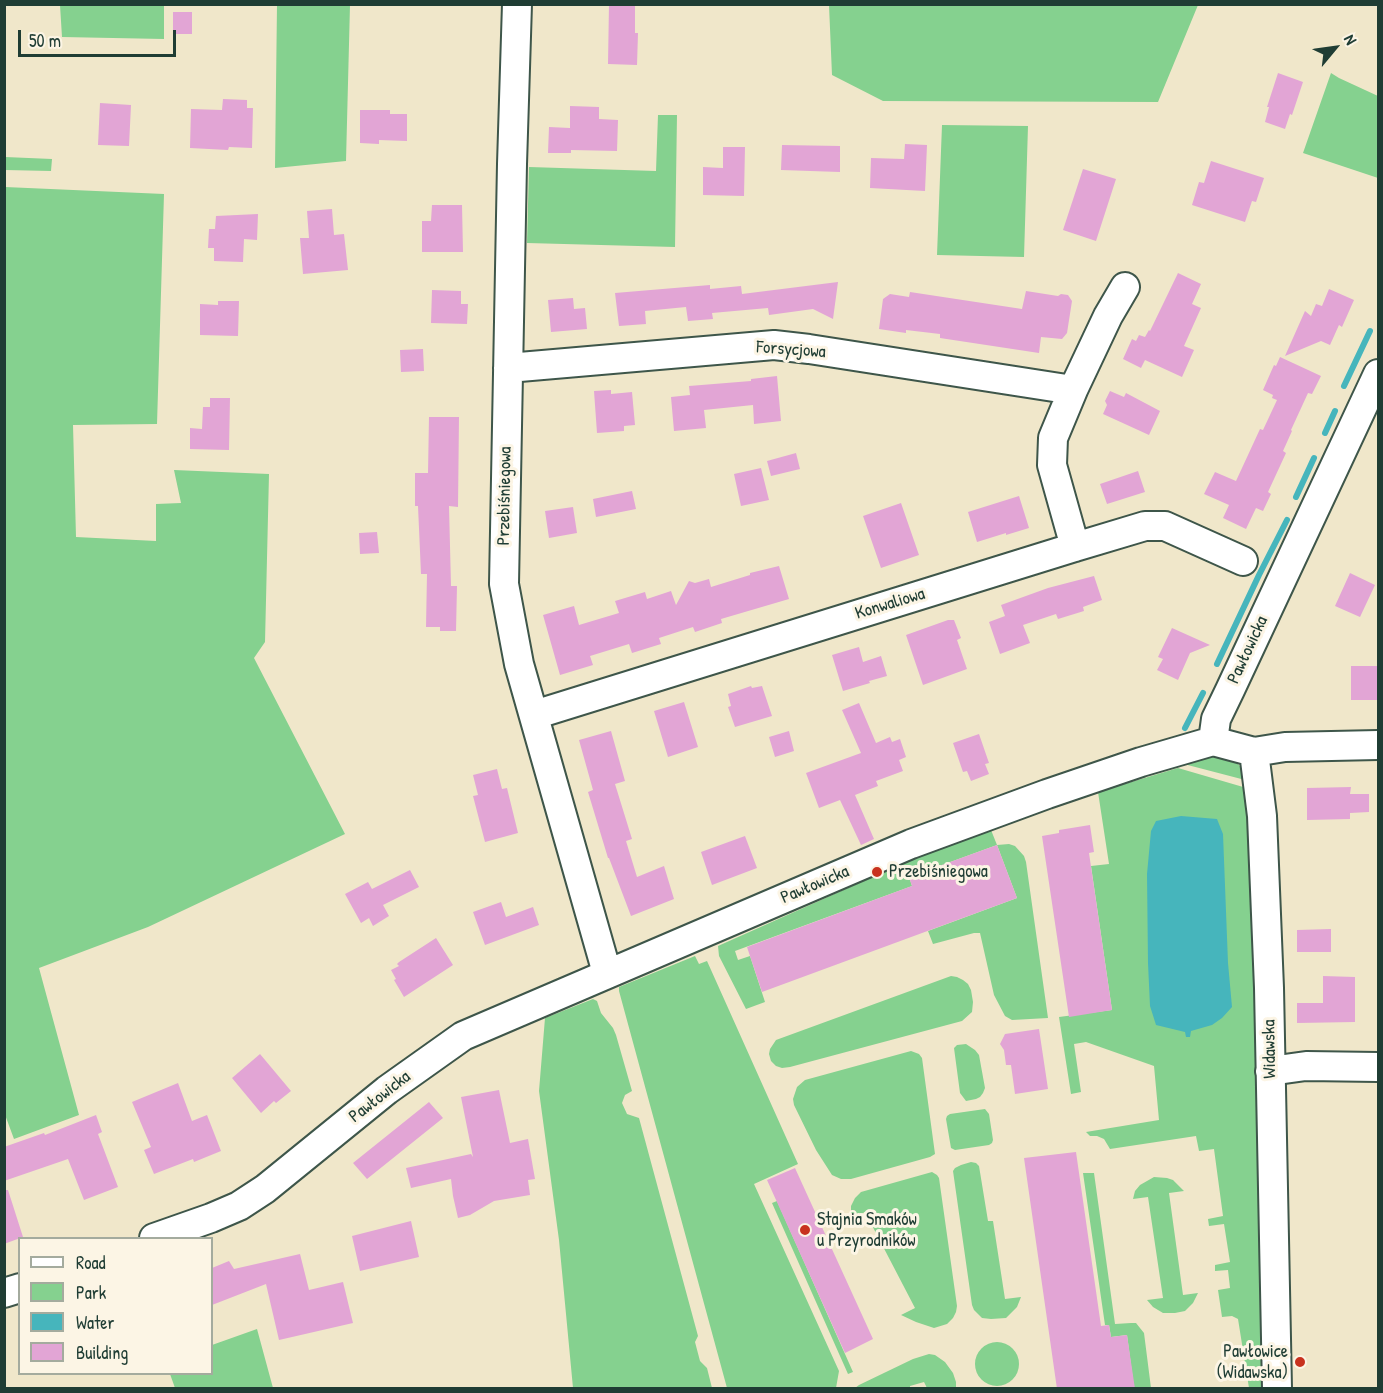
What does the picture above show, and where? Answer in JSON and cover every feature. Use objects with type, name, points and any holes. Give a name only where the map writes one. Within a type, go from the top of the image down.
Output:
[{"type":"street","name":"Przebiśniegowa","points":[[517,4],[507,368],[504,584],[519,664],[607,973]]},
{"type":"street","points":[[1076,547],[1052,465],[1053,438],[1108,316],[1125,287]]},
{"type":"street","name":"Forsycjowa","points":[[507,368],[774,345],[1073,390]]},
{"type":"street","name":"Pawłowicka","points":[[159,1237],[239,1206],[265,1189],[387,1090],[463,1036],[932,836],[1141,762],[1213,741],[1216,719],[1378,374]]},
{"type":"street","name":"Konwaliowa","points":[[534,715],[1145,526],[1165,526],[1243,561]]},
{"type":"street","points":[[1213,741],[1254,752],[1285,747],[1378,746]]},
{"type":"street","name":"Widawska","points":[[1254,752],[1263,827],[1269,988],[1277,1389]]},
{"type":"street","points":[[1270,1071],[1306,1066],[1378,1066]]},
{"type":"green space","points":[[829,4],[1198,5],[1158,102],[883,101],[832,75]]},
{"type":"green space","points":[[60,5],[164,5],[164,39],[62,37]]},
{"type":"green space","points":[[277,5],[350,5],[346,161],[275,168]]},
{"type":"green space","points":[[1331,73],[1378,96],[1378,178],[1303,153]]},
{"type":"green space","points":[[658,115],[677,115],[675,247],[527,243],[529,167],[656,171]]},
{"type":"green space","points":[[942,125],[1028,126],[1024,257],[937,255]]},
{"type":"green space","points":[[5,157],[52,159],[51,171],[5,170]]},
{"type":"green space","points":[[5,187],[164,194],[157,424],[73,425],[76,537],[156,541],[156,504],[181,503],[174,470],[269,474],[265,642],[254,658],[345,834],[148,927],[39,968],[79,1115],[14,1139],[4,1112]]},
{"type":"green space","points":[[1209,753],[1236,762],[1244,770],[1249,781],[1180,763]]},
{"type":"green space","points":[[1178,768],[1250,789],[1267,1388],[1249,1388],[1238,1319],[1232,1316],[1222,1317],[1218,1290],[1230,1288],[1228,1270],[1215,1271],[1215,1265],[1230,1262],[1224,1224],[1209,1226],[1208,1219],[1223,1216],[1214,1149],[1199,1151],[1196,1136],[1110,1149],[1104,1139],[1090,1136],[1086,1132],[1159,1120],[1154,1066],[1086,1042],[1074,1044],[1081,1092],[1071,1094],[1059,1017],[1112,1010],[1091,866],[1109,864],[1098,792]]},
{"type":"green space","points":[[989,825],[997,845],[909,877],[912,886],[735,951],[738,960],[750,956],[765,1002],[746,1009],[719,956],[718,946]]},
{"type":"green space","points":[[997,845],[1015,846],[1026,862],[1048,1018],[1012,1020],[1005,1016],[994,995],[980,933],[933,944],[928,931],[1017,898]]},
{"type":"green space","points":[[695,956],[699,964],[707,961],[798,1164],[754,1184],[839,1371],[836,1388],[727,1388],[619,991],[619,987]]},
{"type":"green space","points":[[951,976],[963,980],[971,990],[972,1012],[962,1021],[790,1067],[782,1068],[771,1061],[770,1049],[776,1040]]},
{"type":"green space","points":[[593,999],[597,1001],[601,1013],[616,1035],[632,1091],[625,1095],[622,1103],[627,1114],[639,1118],[698,1336],[695,1342],[700,1361],[707,1368],[712,1388],[573,1388],[559,1240],[539,1091],[545,1018]]},
{"type":"green space","points":[[966,1044],[979,1055],[985,1088],[980,1097],[966,1101],[960,1093],[954,1048],[957,1045]]},
{"type":"green space","points":[[911,1051],[922,1058],[935,1154],[851,1179],[841,1179],[832,1175],[816,1150],[794,1105],[793,1099],[797,1087],[805,1080]]},
{"type":"green space","points":[[985,1109],[989,1114],[992,1143],[955,1150],[951,1148],[947,1116]]},
{"type":"green space","points":[[971,1162],[979,1166],[988,1221],[993,1221],[1005,1299],[1021,1297],[1017,1307],[1006,1318],[982,1318],[972,1305],[953,1171]]},
{"type":"green space","points":[[932,1172],[939,1178],[957,1306],[953,1318],[947,1324],[934,1328],[901,1315],[915,1308],[865,1212],[853,1218],[851,1215],[851,1206],[861,1192]]},
{"type":"green space","points":[[1083,1173],[1094,1173],[1115,1324],[1136,1323],[1144,1333],[1151,1388],[1134,1388],[1127,1335],[1111,1337],[1109,1325],[1105,1325]]},
{"type":"green space","points":[[1154,1177],[1173,1180],[1184,1191],[1169,1193],[1183,1295],[1198,1293],[1193,1303],[1185,1311],[1175,1313],[1163,1313],[1147,1300],[1163,1298],[1148,1197],[1133,1199],[1140,1185]]},
{"type":"green space","points":[[777,1201],[853,1372],[848,1374],[772,1203]]},
{"type":"green space","points":[[257,1329],[273,1388],[175,1388],[170,1375],[213,1375],[213,1345]]},
{"type":"green space","points":[[997,1342],[1006,1343],[1013,1348],[1018,1355],[1018,1373],[1013,1380],[1006,1385],[997,1386],[988,1385],[981,1380],[976,1373],[975,1364],[976,1355],[981,1348],[988,1343]]},
{"type":"green space","points":[[929,1354],[945,1362],[953,1373],[956,1388],[927,1388],[924,1382],[910,1386],[910,1388],[855,1388],[913,1359]]},
{"type":"water","points":[[1181,816],[1217,819],[1223,834],[1232,1007],[1212,1025],[1191,1031],[1190,1037],[1186,1037],[1185,1032],[1156,1025],[1150,1006],[1148,963],[1147,874],[1151,831],[1156,821]]},
{"type":"building","points":[[609,4],[635,4],[635,33],[638,33],[637,65],[608,64]]},
{"type":"building","points":[[173,12],[192,12],[192,34],[173,34]]},
{"type":"building","points":[[1278,73],[1303,82],[1285,129],[1265,122],[1269,107],[1267,107]]},
{"type":"building","points":[[223,99],[247,100],[247,108],[253,108],[252,148],[229,147],[228,150],[190,148],[191,109],[222,110]]},
{"type":"building","points":[[100,103],[131,105],[129,146],[98,145]]},
{"type":"building","points":[[570,106],[599,107],[599,119],[618,120],[617,151],[571,150],[571,153],[548,153],[549,127],[570,128]]},
{"type":"building","points":[[360,110],[390,110],[390,114],[407,114],[407,141],[379,140],[379,144],[360,143]]},
{"type":"building","points":[[905,144],[927,145],[925,191],[870,188],[871,158],[904,159]]},
{"type":"building","points":[[782,145],[840,146],[840,172],[781,170]]},
{"type":"building","points":[[723,147],[745,147],[744,196],[703,195],[703,167],[723,168]]},
{"type":"building","points":[[1211,161],[1264,178],[1256,202],[1252,201],[1245,222],[1192,205],[1199,182],[1204,183]]},
{"type":"building","points":[[1083,169],[1116,179],[1096,241],[1063,230]]},
{"type":"building","points":[[432,205],[462,205],[463,252],[422,252],[422,221],[431,221]]},
{"type":"building","points":[[332,209],[334,235],[344,234],[348,270],[303,274],[300,238],[309,238],[307,211]]},
{"type":"building","points":[[258,214],[257,240],[244,239],[243,262],[214,261],[214,248],[208,248],[209,229],[215,229],[216,216]]},
{"type":"building","points":[[1178,273],[1201,284],[1192,304],[1201,308],[1184,346],[1194,350],[1182,377],[1145,360],[1141,368],[1123,359],[1132,339],[1136,341],[1139,335],[1145,337],[1150,331]]},
{"type":"building","points":[[838,282],[833,319],[813,309],[769,315],[768,308],[712,313],[713,319],[688,321],[686,307],[645,311],[646,324],[619,326],[615,293],[710,285],[710,289],[741,286],[742,294]]},
{"type":"building","points":[[1329,289],[1354,300],[1342,327],[1339,325],[1330,345],[1321,341],[1285,356],[1305,311],[1311,316],[1316,304],[1322,306]]},
{"type":"building","points":[[432,290],[461,291],[461,304],[468,304],[467,324],[431,323]]},
{"type":"building","points":[[1026,291],[1058,296],[1068,295],[1072,301],[1067,333],[1062,339],[1041,337],[1039,353],[940,338],[940,334],[879,329],[883,299],[890,294],[909,297],[910,292],[1022,309]]},
{"type":"building","points":[[573,298],[574,309],[585,308],[587,329],[551,332],[548,300]]},
{"type":"building","points":[[218,301],[239,301],[238,336],[200,335],[200,304],[218,305]]},
{"type":"building","points":[[423,349],[424,371],[401,372],[400,350]]},
{"type":"building","points":[[1280,357],[1321,376],[1312,394],[1308,393],[1291,430],[1283,451],[1286,453],[1268,492],[1271,494],[1263,511],[1256,508],[1246,529],[1223,518],[1229,505],[1204,494],[1215,472],[1236,481],[1260,429],[1263,430],[1277,400],[1263,390]]},
{"type":"building","points":[[777,376],[781,421],[754,424],[753,405],[704,410],[706,428],[674,431],[671,397],[690,395],[689,386],[751,381],[751,379]]},
{"type":"building","points":[[611,390],[611,394],[632,392],[635,425],[624,426],[624,431],[597,433],[594,391]]},
{"type":"building","points":[[1110,391],[1124,397],[1126,393],[1160,411],[1149,435],[1103,414],[1107,405],[1105,401]]},
{"type":"building","points":[[210,398],[230,398],[229,450],[190,449],[190,428],[202,429],[203,407],[210,407]]},
{"type":"building","points":[[429,417],[459,417],[458,507],[449,506],[451,586],[457,586],[456,631],[440,631],[440,627],[426,627],[427,574],[421,574],[418,506],[415,506],[415,473],[428,473]]},
{"type":"building","points":[[796,453],[800,469],[771,476],[767,461]]},
{"type":"building","points":[[761,468],[769,500],[741,506],[734,474]]},
{"type":"building","points":[[1138,471],[1145,492],[1107,504],[1100,484]]},
{"type":"building","points":[[632,491],[636,509],[596,517],[593,499]]},
{"type":"building","points":[[1019,496],[1029,528],[977,542],[968,512]]},
{"type":"building","points":[[901,503],[919,555],[881,568],[863,516]]},
{"type":"building","points":[[573,507],[577,533],[549,538],[545,511]]},
{"type":"building","points":[[377,532],[379,553],[360,554],[359,533]]},
{"type":"building","points":[[779,566],[789,599],[721,619],[722,623],[695,632],[693,627],[659,638],[661,644],[632,653],[629,644],[590,656],[593,665],[560,675],[543,615],[574,606],[579,625],[619,613],[615,601],[645,592],[647,599],[671,591],[676,605],[689,581],[695,583],[709,579],[711,587],[750,575],[750,573]]},
{"type":"building","points":[[1350,573],[1375,585],[1360,617],[1335,606]]},
{"type":"building","points":[[1094,576],[1102,600],[1083,607],[1084,611],[1058,619],[1056,614],[1023,625],[1030,643],[1000,654],[989,622],[1005,616],[1001,605],[1048,588]]},
{"type":"building","points":[[954,620],[961,638],[957,640],[967,669],[923,685],[906,635]]},
{"type":"building","points":[[1172,628],[1210,645],[1190,653],[1178,680],[1157,670],[1163,659],[1158,657]]},
{"type":"building","points":[[859,647],[863,662],[881,656],[887,676],[843,691],[832,655]]},
{"type":"building","points":[[1351,666],[1378,666],[1378,700],[1351,700]]},
{"type":"building","points":[[751,686],[752,688],[762,686],[772,716],[735,727],[728,707],[731,706],[728,694]]},
{"type":"building","points":[[684,702],[698,747],[668,757],[654,711]]},
{"type":"building","points":[[859,703],[876,743],[890,737],[892,742],[900,739],[906,757],[899,760],[903,771],[876,781],[878,786],[855,795],[874,839],[861,845],[840,800],[819,808],[806,773],[861,753],[842,710]]},
{"type":"building","points":[[611,731],[625,781],[615,784],[632,839],[626,841],[637,877],[664,866],[674,899],[631,916],[608,858],[588,792],[593,790],[579,740]]},
{"type":"building","points":[[789,731],[794,751],[775,757],[769,737]]},
{"type":"building","points":[[979,734],[989,763],[985,764],[989,774],[971,781],[967,771],[963,772],[953,743]]},
{"type":"building","points":[[497,769],[502,789],[507,788],[518,833],[485,842],[473,796],[478,795],[473,775]]},
{"type":"building","points":[[1351,787],[1350,794],[1369,794],[1369,812],[1350,813],[1350,819],[1307,820],[1307,788]]},
{"type":"building","points":[[1090,825],[1094,852],[1089,853],[1112,1010],[1069,1017],[1042,836],[1059,833],[1059,830]]},
{"type":"building","points":[[745,836],[757,868],[712,885],[701,852]]},
{"type":"building","points":[[997,845],[1017,898],[762,992],[747,947],[912,886],[909,877]]},
{"type":"building","points":[[410,870],[419,887],[383,905],[389,916],[373,926],[369,918],[361,923],[345,894],[368,882],[372,889]]},
{"type":"building","points":[[501,902],[506,917],[533,907],[539,925],[485,945],[473,912]]},
{"type":"building","points":[[1331,929],[1331,952],[1297,952],[1297,930]]},
{"type":"building","points":[[436,938],[453,965],[404,997],[391,970],[399,966],[397,964],[399,962]]},
{"type":"building","points":[[1323,976],[1355,977],[1355,1022],[1297,1023],[1297,1003],[1323,1003]]},
{"type":"building","points":[[1039,1029],[1048,1089],[1015,1094],[1011,1065],[1006,1065],[1004,1050],[1000,1044],[1005,1034]]},
{"type":"building","points":[[260,1054],[291,1091],[276,1103],[274,1101],[261,1113],[232,1078]]},
{"type":"building","points":[[178,1083],[192,1121],[207,1115],[221,1151],[154,1174],[144,1150],[151,1147],[132,1102]]},
{"type":"building","points":[[499,1090],[510,1143],[528,1139],[535,1179],[528,1180],[530,1195],[494,1201],[470,1215],[458,1218],[451,1179],[411,1188],[406,1168],[471,1154],[473,1157],[461,1097]]},
{"type":"building","points":[[429,1102],[443,1118],[367,1179],[353,1163]]},
{"type":"building","points":[[96,1115],[102,1132],[98,1134],[118,1187],[84,1200],[68,1159],[4,1181],[4,1147],[44,1133],[45,1135]]},
{"type":"building","points":[[1076,1152],[1101,1326],[1109,1325],[1111,1337],[1127,1335],[1135,1389],[1057,1389],[1024,1158]]},
{"type":"building","points":[[795,1168],[873,1339],[845,1353],[767,1180]]},
{"type":"building","points":[[4,1190],[8,1190],[23,1237],[4,1244]]},
{"type":"building","points":[[411,1221],[419,1257],[360,1271],[352,1236]]},
{"type":"building","points":[[300,1254],[309,1290],[343,1282],[353,1323],[279,1340],[266,1284],[213,1305],[213,1268],[229,1261],[234,1269]]},
{"type":"waterway","points":[[1344,386],[1370,331]]},
{"type":"waterway","points":[[1325,433],[1335,411]]},
{"type":"waterway","points":[[1296,497],[1314,458]]},
{"type":"waterway","points":[[1217,664],[1287,520]]},
{"type":"waterway","points":[[1185,728],[1203,693]]},
{"type":"place","name":"Przebiśniegowa","points":[[877,872]]},
{"type":"place","name":"Stajnia Smaków u Przyrodników","points":[[805,1230]]},
{"type":"place","name":"Pawłowice (Widawska)","points":[[1300,1362]]}]
